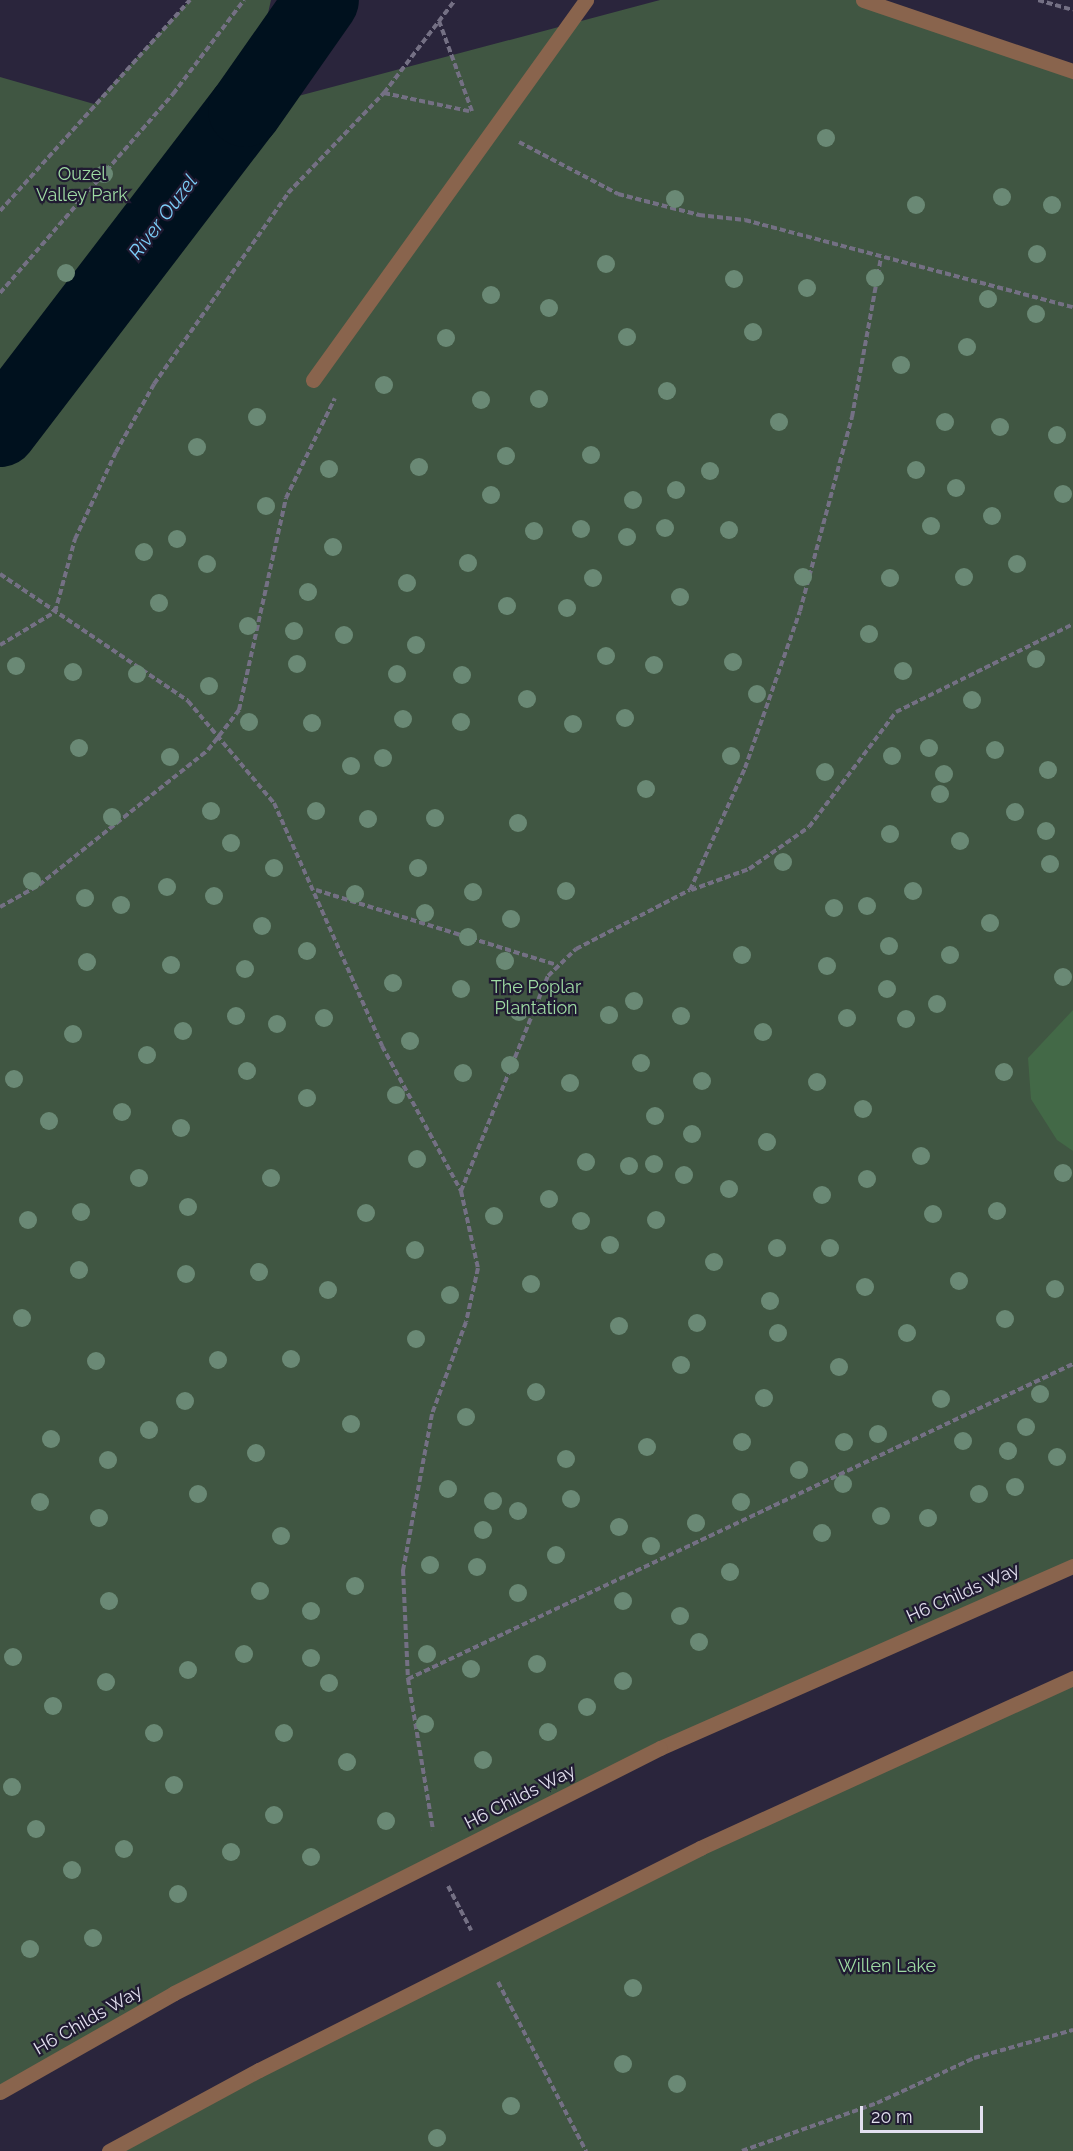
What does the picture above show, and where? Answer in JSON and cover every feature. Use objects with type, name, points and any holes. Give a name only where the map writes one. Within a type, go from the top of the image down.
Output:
[{"type":"street","points":[[315,377],[496,130],[586,0]]},
{"type":"street","points":[[863,0],[1073,71]]},
{"type":"street","name":"H6 Childs Way","points":[[0,2092],[174,1993],[660,1748],[1073,1566]]},
{"type":"street","points":[[109,2151],[259,2070],[700,1848],[1073,1677]]},
{"type":"path","points":[[0,211],[190,0]]},
{"type":"path","points":[[0,292],[173,94],[244,0]]},
{"type":"path","points":[[0,645],[55,612],[75,539],[154,384],[288,193],[384,93],[455,0]]},
{"type":"path","points":[[1038,0],[1073,10]]},
{"type":"path","points":[[439,21],[472,112]]},
{"type":"path","points":[[384,93],[472,112],[496,130],[618,194],[699,215],[745,220],[881,258],[1073,306]]},
{"type":"path","points":[[690,890],[745,768],[800,611],[852,417],[881,258]]},
{"type":"path","points":[[0,908],[39,885],[220,734],[239,710],[286,498],[335,406],[334,386],[315,377]]},
{"type":"path","points":[[0,574],[188,701],[220,734],[274,803],[315,890],[382,1046],[461,1191],[478,1268],[466,1322],[432,1414],[403,1570],[408,1679],[435,1841]]},
{"type":"path","points":[[461,1191],[557,965],[576,949],[690,890],[749,869],[809,827],[896,712],[1073,624]]},
{"type":"path","points":[[315,890],[557,965]]},
{"type":"path","points":[[408,1679],[1073,1364]]},
{"type":"path","points":[[446,1883],[473,1935]]},
{"type":"path","points":[[495,1976],[586,2151]]},
{"type":"path","points":[[742,2151],[877,2103],[974,2058],[1073,2030]]},
{"type":"green space","name":"The Poplar Plantation","points":[[190,0],[271,0],[246,110],[660,0],[863,0],[1073,71],[1073,1566],[660,1748],[174,1993],[0,2092],[0,77],[94,104]]},
{"type":"green space","points":[[1073,1010],[1073,1151],[1057,1140],[1031,1099],[1028,1058]]},
{"type":"green space","name":"Willen Lake","points":[[1073,1678],[1073,2151],[109,2151],[700,1848]]},
{"type":"waterway","name":"River Ouzel","points":[[0,430],[245,110],[322,0]]},
{"type":"park label","name":"Ouzel Valley Park","points":[[82,186]]}]
